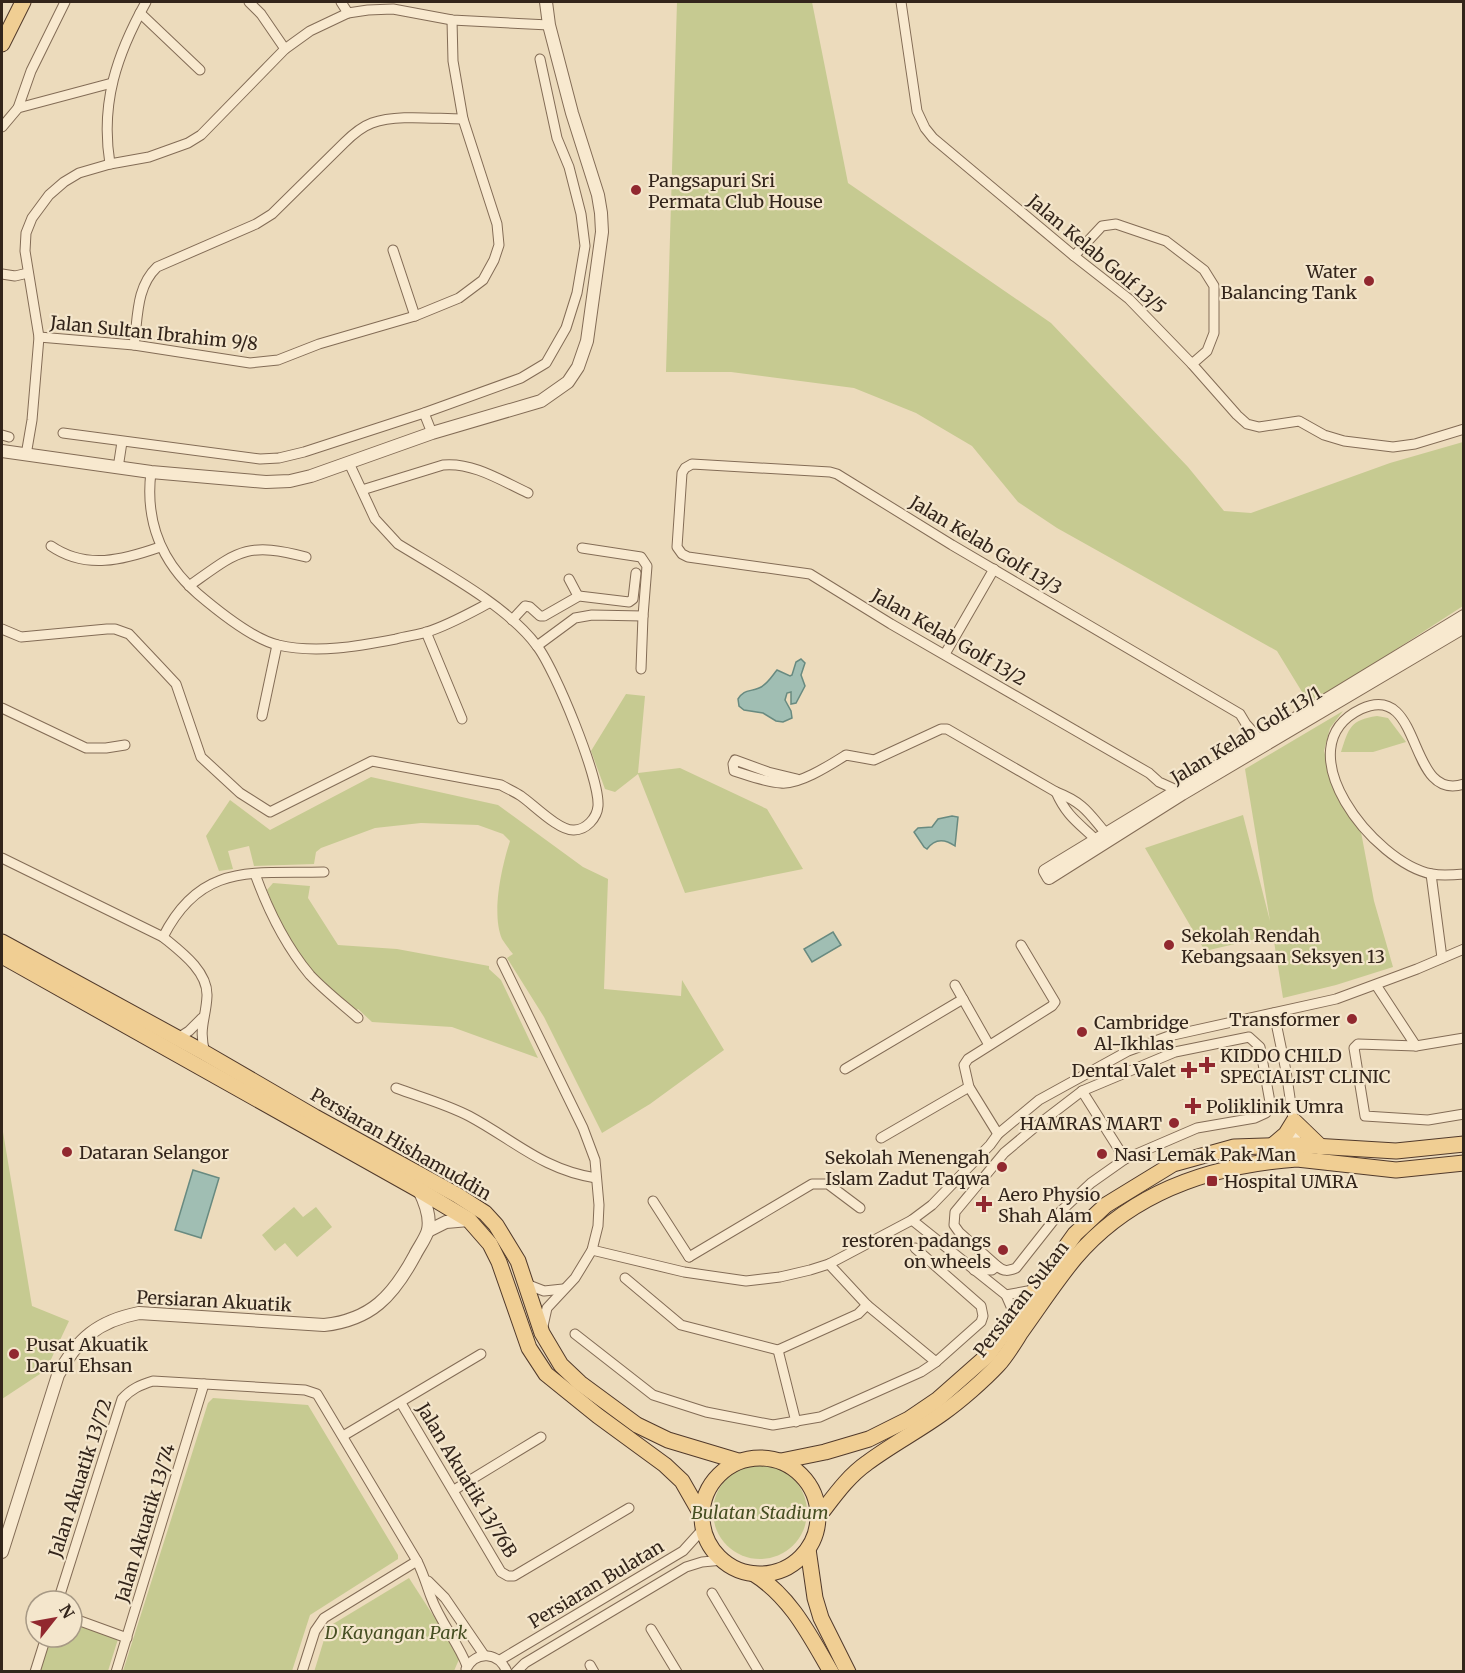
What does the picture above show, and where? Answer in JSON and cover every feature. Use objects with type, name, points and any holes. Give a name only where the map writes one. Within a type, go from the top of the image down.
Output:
[{"type":"main road","points":[[2,44],[23,2]]},
{"type":"main road","name":"Persiaran Hishamuddin","points":[[2,942],[457,1194],[485,1213],[506,1240],[518,1261],[542,1333],[561,1365],[580,1383],[628,1419],[668,1440],[738,1461]]},
{"type":"main road","name":"Persiaran Hishamuddin","points":[[2,956],[420,1190],[469,1220],[490,1245],[499,1262],[529,1348],[546,1374],[598,1416],[666,1465],[682,1481],[702,1523]]},
{"type":"main road","points":[[1273,1145],[1286,1134],[1294,1121],[1318,1154]]},
{"type":"main road","name":"Persiaran Sukan","points":[[818,1517],[846,1481],[866,1463],[944,1413],[998,1365],[1075,1259],[1114,1221],[1149,1197],[1182,1182],[1242,1165],[1318,1154],[1396,1151],[1464,1144]]},
{"type":"main road","name":"Persiaran Sukan","points":[[781,1461],[825,1452],[869,1439],[909,1419],[938,1400],[988,1355],[1075,1234],[1106,1205],[1173,1164],[1234,1147],[1273,1145],[1297,1145],[1318,1154],[1396,1170],[1464,1163]]},
{"type":"main road","points":[[1282,1160],[1297,1145]]},
{"type":"main road","points":[[754,1574],[775,1572],[793,1564],[807,1550],[813,1539],[818,1517],[816,1499],[808,1483],[796,1470],[781,1461],[767,1458],[738,1461],[723,1470],[712,1483],[704,1499],[702,1523],[710,1545],[723,1560],[738,1569],[754,1574],[769,1583],[779,1593],[800,1619],[831,1671]]},
{"type":"main road","points":[[807,1550],[814,1598],[821,1618],[848,1671]]},
{"type":"street","points":[[2,127],[18,108],[31,71],[65,2]]},
{"type":"street","points":[[110,164],[106,122],[112,83],[124,48],[146,2]]},
{"type":"street","points":[[249,2],[268,23],[285,49]]},
{"type":"street","points":[[341,2],[348,13]]},
{"type":"street","points":[[2,451],[151,472],[266,482],[290,481],[349,464],[432,433],[541,400],[568,382],[578,367],[587,341],[602,232],[601,213],[598,195],[572,113],[549,25],[546,2]]},
{"type":"street","name":"Jalan Kelab Golf 13/5","points":[[901,2],[917,111],[925,128],[942,147],[1129,299],[1247,424],[1259,427],[1299,421],[1324,435],[1344,441],[1393,447],[1415,444],[1464,429]]},
{"type":"street","points":[[26,455],[32,420],[39,337],[25,251],[26,233],[39,207],[64,182],[79,173],[110,164],[149,157],[188,143],[201,135],[285,49],[310,31],[348,13],[393,9],[452,20],[549,25]]},
{"type":"street","points":[[140,13],[201,70]]},
{"type":"street","name":"Jalan Sultan Ibrahim 9/8","points":[[39,337],[134,345],[250,363],[266,362],[415,316],[459,298],[474,288],[483,280],[494,260],[499,245],[498,224],[463,118],[453,61],[452,20]]},
{"type":"street","points":[[63,433],[260,459],[279,458],[424,413],[521,378],[546,363],[567,328],[578,293],[585,246],[581,214],[569,167],[557,138],[540,59]]},
{"type":"street","points":[[18,108],[112,83]]},
{"type":"street","points":[[134,345],[141,290],[146,278],[157,267],[256,224],[272,214],[344,142],[371,124],[392,119],[463,118]]},
{"type":"street","points":[[581,214],[601,213]]},
{"type":"street","points":[[1074,256],[1102,226],[1116,224],[1166,241],[1204,270],[1214,286],[1214,333],[1208,351],[1192,364]]},
{"type":"street","points":[[393,250],[415,316]]},
{"type":"street","points":[[2,274],[15,276],[28,273]]},
{"type":"street","points":[[424,413],[432,433]]},
{"type":"street","points":[[118,468],[122,442]]},
{"type":"street","points":[[2,629],[21,637],[106,629],[115,629],[129,634],[176,684],[201,757],[240,794],[270,812],[372,760],[501,785],[520,796],[564,829],[575,831],[584,827],[593,819],[598,810],[594,780],[558,682],[537,646],[512,620],[489,603],[398,544],[375,519],[349,464]]},
{"type":"street","points":[[362,490],[443,465],[454,464],[467,466],[528,493]]},
{"type":"street","name":"Jalan Kelab Golf 13/3","points":[[686,468],[692,464],[837,474],[1240,714],[1263,742]]},
{"type":"street","name":"Jalan Kelab Golf 13/2","points":[[686,468],[682,474],[677,547],[682,554],[688,557],[810,574],[1149,773],[1159,782],[1180,792]]},
{"type":"street","points":[[151,472],[149,490],[151,517],[160,547],[171,565],[189,586],[239,626],[278,645],[354,647],[426,632],[489,603]]},
{"type":"street","points":[[51,546],[78,559],[94,560],[114,560],[160,547]]},
{"type":"street","points":[[582,548],[641,557],[647,567],[641,669]]},
{"type":"street","points":[[189,586],[225,560],[250,550],[276,549],[306,557]]},
{"type":"street","points":[[945,654],[994,569]]},
{"type":"street","points":[[512,620],[525,606],[530,607],[540,616],[544,616],[578,596],[629,602],[633,599],[635,591],[636,573]]},
{"type":"street","points":[[569,579],[578,596]]},
{"type":"street","points":[[537,646],[575,618],[592,615],[643,616]]},
{"type":"street","points":[[1263,742],[1464,616]]},
{"type":"street","name":"Jalan Kelab Golf 13/1","points":[[1050,878],[1103,839],[1180,792],[1464,627]]},
{"type":"street","points":[[426,632],[462,719]]},
{"type":"street","points":[[262,716],[278,645]]},
{"type":"street","points":[[1464,784],[1457,786],[1443,783],[1427,771],[1407,724],[1398,712],[1388,707],[1375,705],[1363,708],[1347,718],[1335,732],[1332,746],[1334,778],[1355,817],[1368,834],[1401,861],[1431,874],[1451,876],[1464,874]]},
{"type":"street","points":[[2,708],[86,748],[125,745]]},
{"type":"street","points":[[797,779],[768,772],[741,761],[735,760],[733,764],[734,771],[765,781],[784,784],[811,776],[846,755],[874,760],[941,729],[947,729],[1056,792],[1075,799],[1088,810],[1103,839]]},
{"type":"street","points":[[1056,792],[1062,806],[1072,819],[1103,839]]},
{"type":"street","points":[[2,858],[163,937],[183,953],[196,968],[205,985],[207,995],[202,1018],[202,1042],[205,1053]]},
{"type":"street","points":[[163,937],[172,919],[184,903],[204,886],[228,877],[324,872]]},
{"type":"street","points":[[255,874],[264,900],[289,948],[312,976],[358,1018]]},
{"type":"street","points":[[1431,874],[1442,958]]},
{"type":"street","points":[[998,1134],[969,1087],[964,1065],[968,1059],[1055,1002],[1021,945]]},
{"type":"street","points":[[592,1250],[684,1272],[746,1281],[780,1277],[830,1264],[912,1220],[932,1204],[998,1134],[1039,1100],[1128,1051],[1169,1036],[1336,999],[1464,949]]},
{"type":"street","points":[[502,962],[583,1128],[595,1160],[599,1216],[592,1250],[575,1278],[547,1308],[542,1333]]},
{"type":"street","points":[[955,985],[989,1045]]},
{"type":"street","points":[[1376,985],[1416,1046]]},
{"type":"street","points":[[845,1069],[963,999]]},
{"type":"street","points":[[1274,1013],[1297,1145]]},
{"type":"street","points":[[178,1038],[202,1018]]},
{"type":"street","points":[[1169,1036],[1175,1052]]},
{"type":"street","points":[[1249,1037],[1260,1047],[1270,1102],[1266,1113],[1197,1128],[1125,1159],[1091,1183],[1061,1211],[1016,1268],[1008,1271],[997,1266],[954,1226],[955,1212],[1004,1153],[1035,1127],[1082,1091],[1175,1052],[1249,1037]]},
{"type":"street","points":[[1464,1038],[1416,1046],[1356,1045],[1354,1048],[1365,1116],[1428,1120],[1464,1114]]},
{"type":"street","points":[[881,1138],[969,1087]]},
{"type":"street","points":[[396,1088],[449,1106],[554,1167],[596,1178]]},
{"type":"street","points":[[1082,1091],[1125,1159]]},
{"type":"street","points":[[1270,1102],[1290,1097]]},
{"type":"street","points":[[990,1145],[1004,1153]]},
{"type":"street","points":[[684,1272],[689,1257],[812,1184],[828,1184],[860,1208]]},
{"type":"street","points":[[420,1190],[428,1211],[428,1231],[446,1222],[469,1220]]},
{"type":"street","points":[[653,1201],[689,1257]]},
{"type":"street","points":[[912,1220],[1006,1295],[1016,1318]]},
{"type":"street","name":"Persiaran Akuatik","points":[[2,1552],[58,1375],[70,1352],[94,1329],[124,1316],[139,1313],[324,1325],[348,1321],[364,1315],[395,1287],[428,1231]]},
{"type":"street","points":[[575,1334],[653,1395],[706,1412],[773,1425],[820,1417],[921,1372],[936,1362],[981,1322],[983,1310],[981,1306],[915,1248]]},
{"type":"street","points":[[830,1264],[867,1305],[936,1362]]},
{"type":"street","points":[[974,1270],[992,1270],[997,1266]]},
{"type":"street","points":[[625,1278],[681,1325],[778,1350],[858,1314],[867,1305]]},
{"type":"street","points":[[526,1284],[544,1291],[563,1289]]},
{"type":"street","points":[[1006,1295],[1035,1290]]},
{"type":"street","points":[[778,1350],[796,1422]]},
{"type":"street","points":[[466,1669],[462,1652],[432,1598],[427,1579],[343,1436],[481,1354]]},
{"type":"street","name":"Jalan Akuatik 13/72","points":[[62,1589],[122,1399],[138,1385],[153,1381],[312,1391],[317,1394],[343,1436]]},
{"type":"street","name":"Jalan Akuatik 13/74","points":[[116,1671],[204,1384]]},
{"type":"street","name":"Jalan Akuatik 13/76B","points":[[401,1403],[501,1572],[508,1576],[514,1576],[629,1508]]},
{"type":"street","points":[[454,1490],[541,1437]]},
{"type":"street","name":"Persiaran Bulatan","points":[[500,1660],[683,1551],[702,1523]]},
{"type":"street","name":"Persiaran Bulatan","points":[[516,1671],[525,1663],[686,1567],[702,1562],[723,1560]]},
{"type":"street","points":[[302,1671],[315,1631],[324,1618],[417,1561]]},
{"type":"street","points":[[427,1579],[445,1598],[484,1655]]},
{"type":"street","points":[[712,1593],[759,1671]]},
{"type":"street","points":[[84,1622],[127,1638]]},
{"type":"street","points":[[651,1629],[676,1671]]},
{"type":"street","points":[[35,1671],[42,1649]]},
{"type":"street","points":[[466,1669],[471,1661],[484,1655],[500,1660],[507,1671]]},
{"type":"green space","points":[[677,2],[812,2],[848,183],[1051,323],[1188,467],[1224,511],[1251,513],[1390,463],[1463,442],[1463,606],[1310,705],[1277,651],[1057,528],[1018,502],[972,446],[916,413],[854,388],[731,372],[666,372]]},
{"type":"green space","points":[[626,694],[645,696],[638,773],[680,768],[767,809],[803,869],[685,893],[638,774],[615,792],[605,789],[591,751]]},
{"type":"green space","points":[[1343,711],[1330,728],[1324,751],[1332,779],[1341,799],[1361,832],[1374,901],[1393,967],[1336,985],[1283,998],[1273,935],[1205,951],[1145,848],[1243,815],[1270,921],[1245,769]]},
{"type":"green space","points":[[1377,716],[1388,718],[1406,742],[1373,752],[1341,752],[1352,726],[1361,720]]},
{"type":"green space","points":[[371,777],[498,805],[583,867],[608,879],[604,989],[681,996],[682,980],[724,1050],[650,1104],[602,1133],[544,1017],[507,958],[513,954],[502,939],[497,916],[501,876],[510,841],[503,834],[478,825],[421,823],[375,828],[321,848],[316,852],[314,864],[254,866],[249,846],[228,851],[233,869],[219,871],[206,836],[230,800],[270,830]]},
{"type":"green space","points":[[273,883],[310,886],[308,898],[338,945],[397,949],[489,966],[489,969],[501,980],[538,1058],[452,1027],[372,1022],[358,1009],[355,1012],[311,971],[298,955],[267,890]]},
{"type":"green space","points":[[2,1126],[32,1306],[69,1321],[46,1370],[2,1399]]},
{"type":"green space","points":[[294,1207],[303,1217],[316,1207],[332,1227],[297,1257],[285,1243],[275,1251],[262,1235]]},
{"type":"green space","points":[[213,1398],[308,1405],[398,1555],[398,1559],[310,1615],[292,1671],[123,1671],[208,1403]]},
{"type":"green space","name":"Bulatan Stadium","points":[[760,1465],[778,1468],[793,1479],[804,1494],[807,1512],[804,1530],[793,1545],[778,1556],[760,1559],[742,1556],[727,1545],[716,1530],[713,1512],[716,1494],[727,1479],[742,1468]]},
{"type":"green space","name":"D Kayangan Park","points":[[409,1578],[460,1657],[454,1671],[314,1672],[328,1627]]},
{"type":"green space","points":[[84,1628],[118,1639],[108,1671],[40,1672],[47,1649],[84,1649]]},
{"type":"water","points":[[801,659],[805,663],[801,675],[805,686],[796,703],[791,704],[791,692],[787,693],[785,700],[792,718],[783,722],[776,721],[763,713],[744,710],[739,706],[738,699],[743,694],[762,687],[777,670],[792,675],[796,662]]},
{"type":"water","points":[[958,817],[955,846],[948,842],[937,841],[927,849],[924,847],[914,832],[918,828],[932,827],[938,819]]},
{"type":"water","points":[[833,932],[841,945],[812,962],[804,949]]},
{"type":"water","points":[[193,1170],[219,1178],[201,1238],[175,1230]]},
{"type":"place","name":"Pangsapuri Sri Permata Club House","points":[[636,190]]},
{"type":"place","name":"Water Balancing Tank","points":[[1369,281]]},
{"type":"place","name":"Sekolah Rendah Kebangsaan Seksyen 13","points":[[1169,945]]},
{"type":"place","name":"Transformer","points":[[1352,1019]]},
{"type":"place","name":"Cambridge Al-Ikhlas","points":[[1082,1032]]},
{"type":"place","name":"KIDDO CHILD SPECIALIST CLINIC","points":[[1207,1065]]},
{"type":"place","name":"Dental Valet","points":[[1189,1070]]},
{"type":"place","name":"Poliklinik Umra","points":[[1193,1106]]},
{"type":"place","name":"HAMRAS MART","points":[[1174,1123]]},
{"type":"place","name":"Dataran Selangor","points":[[67,1152]]},
{"type":"place","name":"Nasi Lemak Pak Man","points":[[1102,1154]]},
{"type":"place","name":"Sekolah Menengah Islam Zadut Taqwa","points":[[1002,1167]]},
{"type":"place","name":"Hospital UMRA","points":[[1212,1181]]},
{"type":"place","name":"Aero Physio Shah Alam","points":[[984,1204]]},
{"type":"place","name":"restoren padangs on wheels","points":[[1003,1250]]},
{"type":"place","name":"Pusat Akuatik Darul Ehsan","points":[[14,1354]]}]
